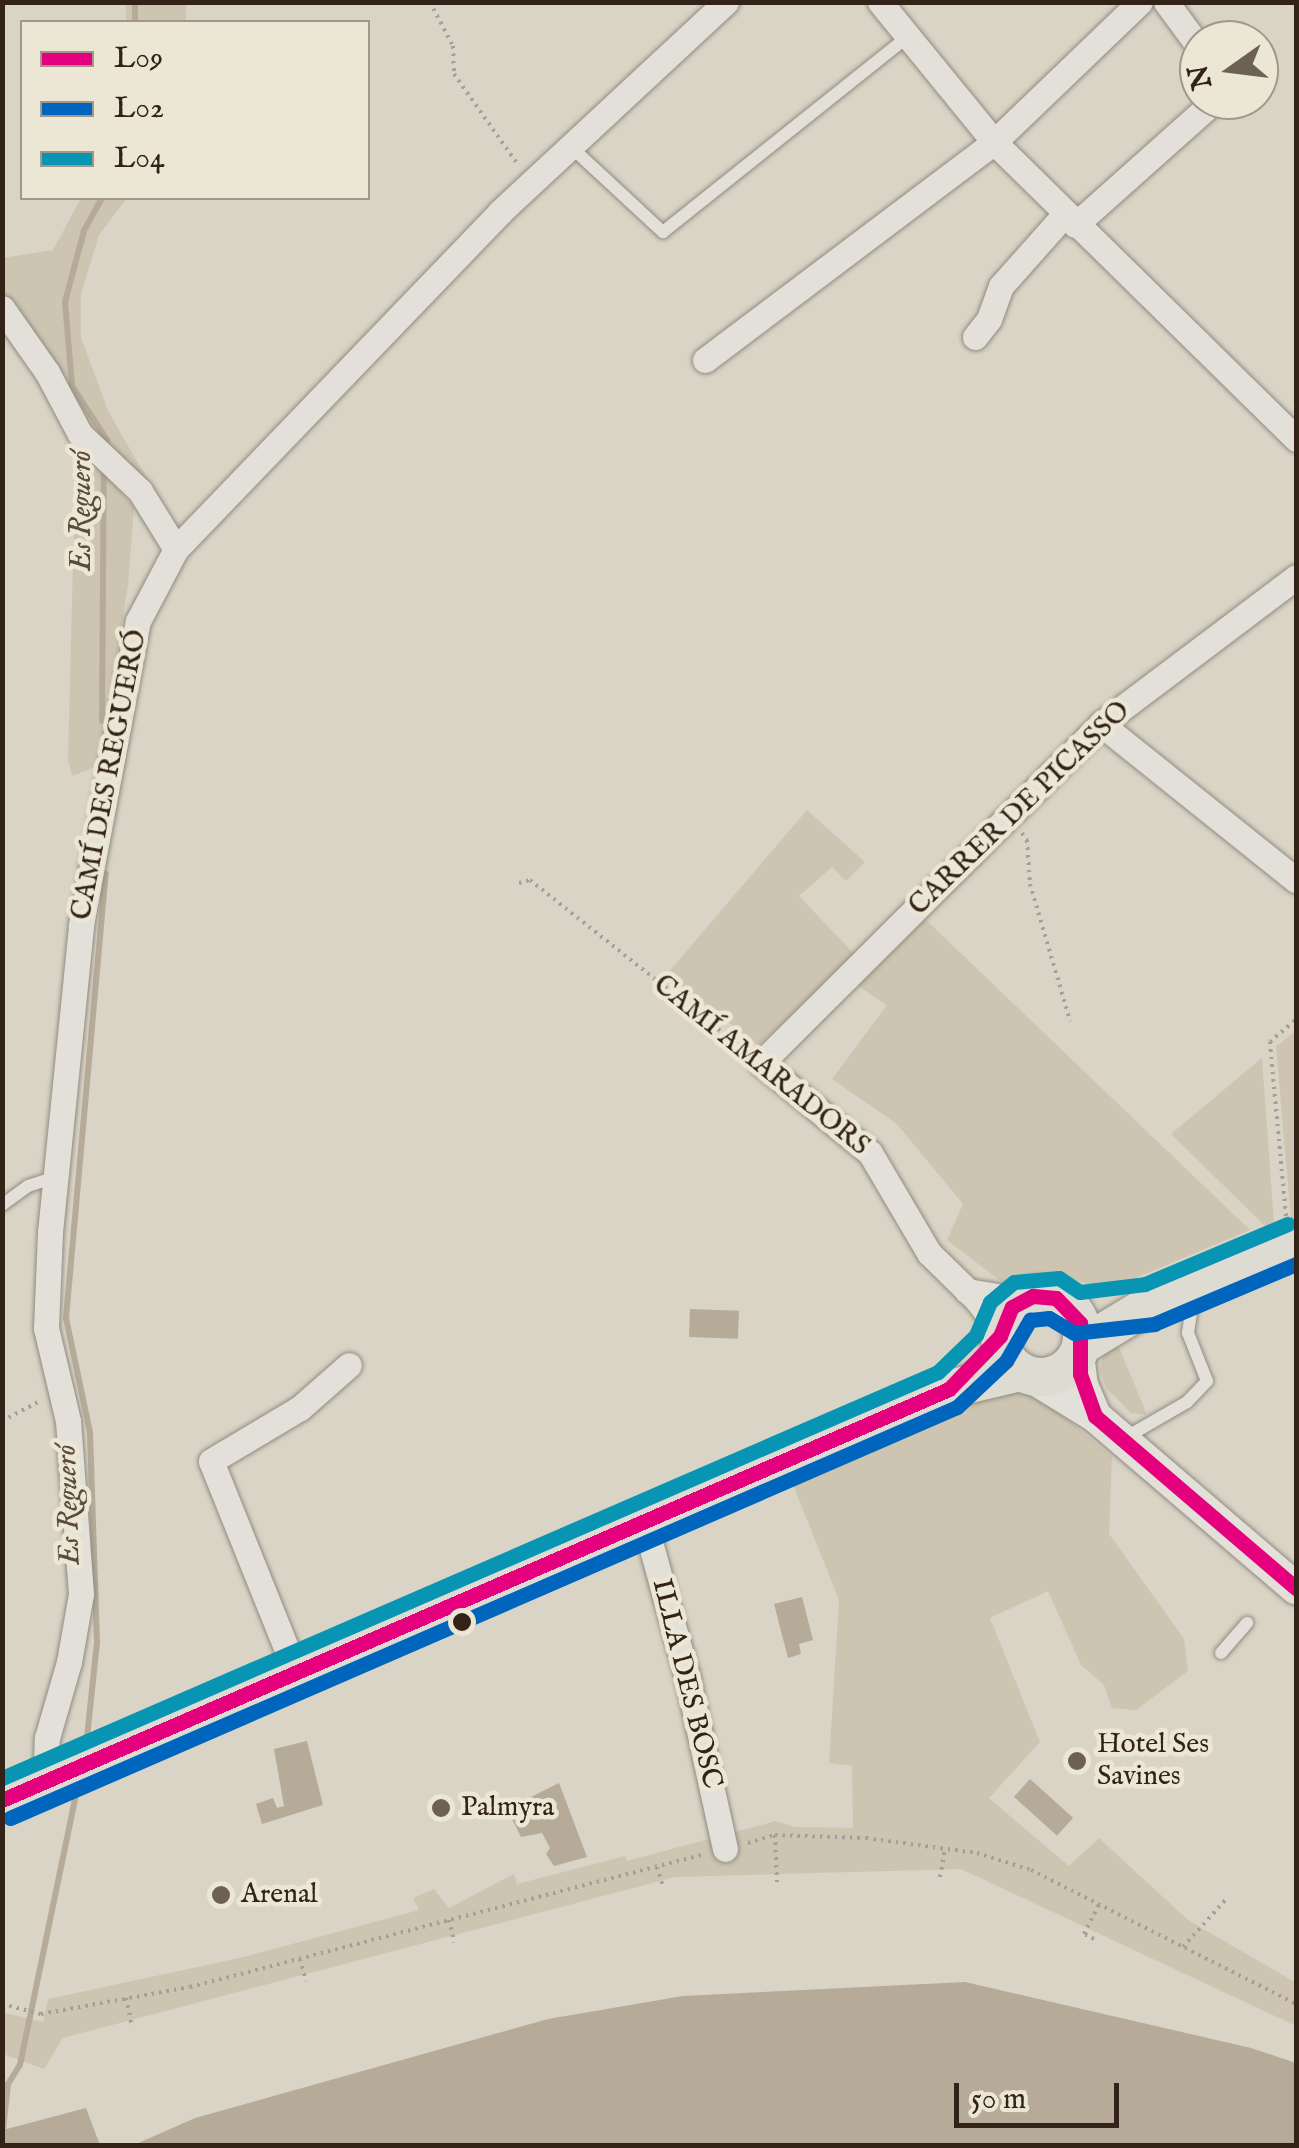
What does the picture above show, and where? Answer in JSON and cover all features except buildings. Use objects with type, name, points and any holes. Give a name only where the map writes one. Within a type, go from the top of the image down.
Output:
[{"type":"main road","points":[[2,1800],[950,1389],[1026,1374],[1058,1374],[1078,1338],[1150,1304],[1291,1249]]},
{"type":"main road","points":[[1026,1374],[1006,1357],[1001,1334],[1006,1314],[1022,1300],[1056,1298],[1078,1338]]},
{"type":"main road","points":[[950,1389],[1001,1334]]},
{"type":"street","name":"CAMÍ DES REGUERÓ","points":[[73,1766],[46,1761],[47,1738],[69,1662],[81,1594],[68,1420],[46,1328],[55,1177],[80,925],[138,620],[176,548],[530,183],[726,2]]},
{"type":"street","points":[[705,360],[994,142],[1140,2]]},
{"type":"street","points":[[890,6],[906,38],[994,142],[1070,220],[1292,426]]},
{"type":"street","points":[[975,337],[988,319],[1002,286],[1070,220],[1191,120]]},
{"type":"street","points":[[2,308],[47,372],[91,448],[128,477],[176,548]]},
{"type":"street","name":"CARRER DE PICASSO","points":[[761,1063],[1102,724],[1296,576]]},
{"type":"street","points":[[1102,724],[1296,880]]},
{"type":"street","name":"CAMÍ AMARADORS","points":[[761,1063],[870,1152],[930,1253],[967,1290],[1001,1334]]},
{"type":"street","points":[[967,1290],[1022,1300]]},
{"type":"street","points":[[1078,1338],[1086,1397],[1095,1416]]},
{"type":"street","points":[[295,1670],[211,1461],[300,1408],[350,1365]]},
{"type":"street","points":[[1026,1374],[1095,1416],[1296,1588]]},
{"type":"street","name":"ILLA DES BOSC","points":[[644,1520],[688,1676],[725,1849]]},
{"type":"lane","points":[[570,146],[662,232],[906,38]]},
{"type":"lane","points":[[2,1204],[28,1186],[55,1177]]},
{"type":"lane","points":[[1122,1439],[1187,1402],[1207,1381],[1188,1332],[1195,1286]]},
{"type":"lane","points":[[1222,1654],[1247,1622]]},
{"type":"path","points":[[430,2],[453,46],[454,74],[530,183]]},
{"type":"path","points":[[1010,815],[1026,840],[1030,884],[1070,1021]]},
{"type":"path","name":"CAMÍ AMARADORS","points":[[519,884],[530,880],[761,1063]]},
{"type":"path","points":[[1291,1249],[1270,1042],[1296,1019]]},
{"type":"path","points":[[2,1421],[60,1391]]},
{"type":"path","points":[[775,1835],[776,1882]]},
{"type":"path","points":[[2,2004],[41,2014],[126,1998],[300,1959],[775,1835],[866,1838],[945,1848],[1031,1870],[1296,2004]]},
{"type":"path","points":[[940,1877],[945,1848]]},
{"type":"path","points":[[657,1867],[663,1887]]},
{"type":"path","points":[[1183,1946],[1228,1897]]},
{"type":"path","points":[[1094,1939],[1084,1934],[1099,1905]]},
{"type":"path","points":[[449,1920],[454,1942]]},
{"type":"path","points":[[300,1959],[306,1981]]},
{"type":"path","points":[[1290,2001],[1296,1993]]},
{"type":"path","points":[[126,1998],[132,2027]]},
{"type":"shaded area","points":[[126,3],[186,3],[186,20],[126,20]]},
{"type":"shaded area","points":[[80,200],[125,200],[99,235],[81,294],[81,338],[109,413],[177,530],[101,447],[3,297],[2,258],[53,250]]},
{"type":"shaded area","points":[[76,441],[134,507],[128,586],[98,766],[72,776],[68,759]]},
{"type":"shaded area","points":[[807,810],[865,862],[846,881],[832,867],[799,896],[858,958],[758,1045],[667,974]]},
{"type":"shaded area","points":[[925,919],[1250,1230],[1107,1290],[1053,1273],[1007,1286],[947,1240],[963,1204],[897,1124],[832,1079],[887,1005],[852,982]]},
{"type":"shaded area","points":[[1296,1030],[1296,1217],[1291,1219],[1276,1047]]},
{"type":"shaded area","points":[[1262,1058],[1274,1223],[1265,1226],[1171,1134]]},
{"type":"shaded area","points":[[690,1309],[739,1311],[738,1339],[689,1337]]},
{"type":"shaded area","points":[[1114,1335],[1147,1415],[1131,1413],[1107,1389],[1100,1371],[1103,1354]]},
{"type":"shaded area","points":[[993,1392],[1024,1392],[1056,1409],[1112,1457],[1109,1534],[1184,1639],[1188,1671],[1136,1710],[1112,1708],[1104,1685],[1081,1665],[1048,1591],[990,1618],[1040,1742],[989,1798],[1069,1866],[1099,1838],[1188,1920],[1293,1981],[1296,1978],[1296,2026],[961,1869],[675,1877],[63,2038],[44,2069],[3,2054],[2,2012],[43,2022],[48,1999],[244,1957],[419,1910],[413,1898],[434,1889],[449,1908],[514,1874],[517,1884],[625,1856],[627,1861],[776,1821],[795,1827],[853,1828],[852,1766],[829,1763],[839,1600],[793,1485]]},
{"type":"shaded area","points":[[802,1597],[813,1640],[799,1644],[801,1654],[788,1658],[774,1604]]},
{"type":"shaded area","points":[[307,1741],[323,1805],[262,1824],[256,1804],[273,1798],[277,1808],[284,1806],[274,1749]]},
{"type":"shaded area","points":[[1030,1779],[1073,1818],[1057,1836],[1014,1797]]},
{"type":"shaded area","points":[[559,1783],[587,1857],[554,1866],[546,1854],[550,1848],[542,1833],[521,1837],[507,1809]]},
{"type":"shaded area","points":[[965,1982],[1251,2048],[1296,2063],[1296,2145],[134,2145],[195,2118],[548,2019],[683,1996]]},
{"type":"shaded area","points":[[86,2108],[100,2145],[3,2145],[3,2130]]},
{"type":"waterway","name":"Es Regueró","points":[[135,2],[135,20]]},
{"type":"waterway","name":"Es Regueró","points":[[101,200],[84,231],[65,302],[72,386],[107,440],[106,448]]},
{"type":"waterway","name":"Es Regueró","points":[[102,721],[104,466]]},
{"type":"waterway","name":"Es Regueró","points":[[86,1747],[97,1643],[90,1432],[66,1318],[106,874]]},
{"type":"waterway","name":"Es Regueró","points":[[3,2130],[8,2084],[20,2065],[78,1784]]},
{"type":"transit line","name":"L04","points":[[2,1778],[938,1372],[976,1335],[990,1302],[1014,1282],[1059,1278],[1080,1292],[1145,1284],[1288,1224]]},
{"type":"transit line","name":"L02","points":[[10,1818],[957,1407],[1006,1361],[1030,1320],[1049,1318],[1074,1333],[1154,1324],[1296,1264]]},
{"type":"transit line","name":"L09","points":[[2,1800],[949,1389],[1000,1336],[1012,1307],[1033,1296],[1056,1298],[1080,1323],[1080,1374],[1095,1416],[1296,1588]]},
{"type":"place","name":"Hotel Ses Savines","points":[[1077,1761]]},
{"type":"place","name":"Palmyra","points":[[441,1808]]},
{"type":"place","name":"Arenal","points":[[221,1895]]}]
